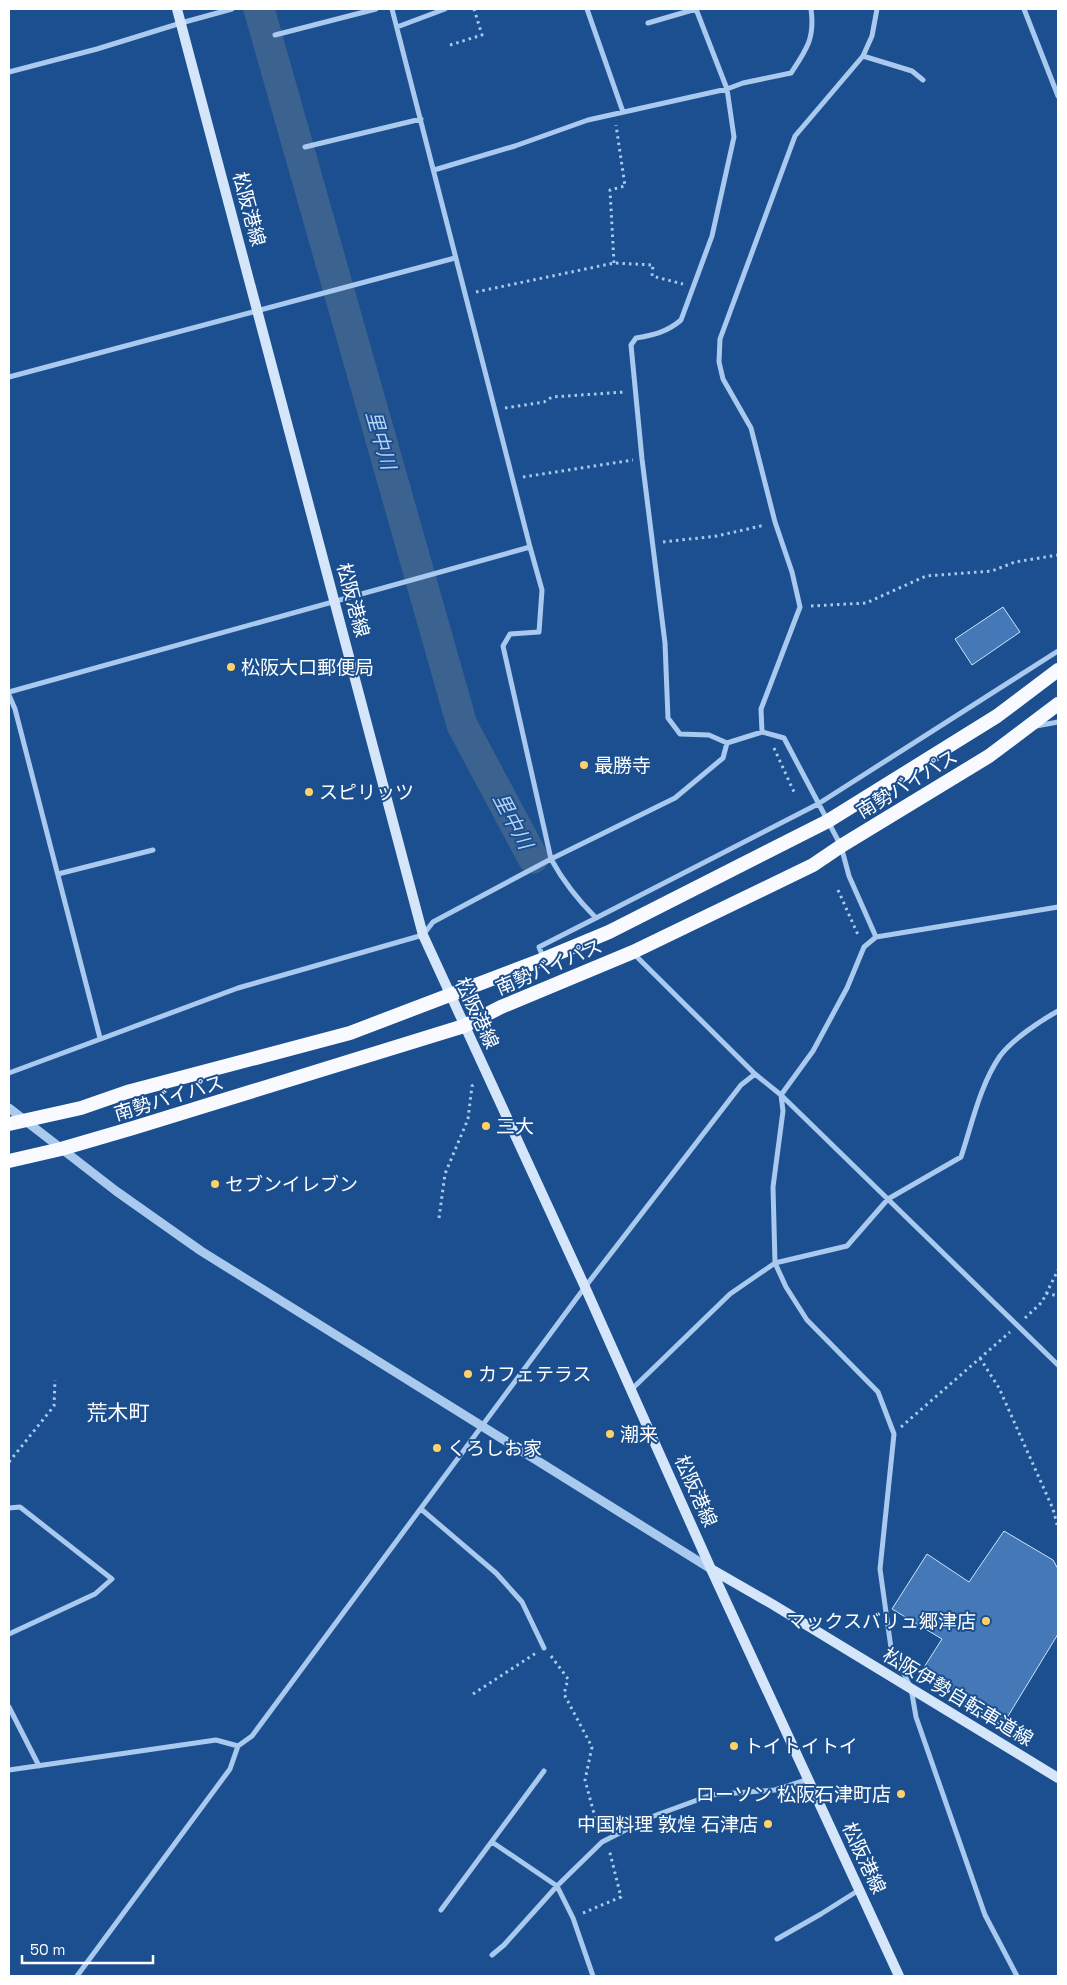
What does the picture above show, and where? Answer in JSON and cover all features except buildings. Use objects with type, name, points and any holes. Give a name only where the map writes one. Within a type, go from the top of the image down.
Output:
[{"type":"highway","name":"南勢バイパス","points":[[9,1124],[81,1108],[127,1092],[350,1032],[544,959],[609,932],[828,822],[997,716],[1058,670]]},
{"type":"highway","name":"南勢バイパス","points":[[9,1161],[61,1149],[464,1026],[501,1007],[632,952],[813,865],[989,756],[1058,704]]},
{"type":"main road","name":"松阪港線","points":[[177,9],[423,935],[585,1287],[711,1569],[899,1976]]},
{"type":"main road","name":"松阪伊勢自転車道線","points":[[711,1569],[1058,1778]]},
{"type":"street","points":[[9,72],[97,49],[181,22],[232,9]]},
{"type":"street","points":[[275,34],[376,9]]},
{"type":"street","points":[[392,9],[542,590],[539,632],[510,634],[502,646],[551,859],[562,880],[596,918]]},
{"type":"street","points":[[397,26],[445,9]]},
{"type":"street","points":[[587,9],[623,112]]},
{"type":"street","points":[[648,22],[696,9],[727,89],[734,137],[712,236],[681,320],[671,329],[659,335],[636,338],[631,345],[642,459],[665,643],[668,718],[680,734],[709,735],[726,743],[762,732],[784,738],[841,846],[849,876],[876,937]]},
{"type":"street","points":[[434,170],[515,146],[588,120],[727,89],[743,83],[791,72],[806,50],[813,26],[811,9]]},
{"type":"street","points":[[762,732],[761,709],[800,607],[792,572],[775,522],[752,428],[723,379],[719,362],[720,339],[795,136],[863,56],[872,36],[877,9]]},
{"type":"street","points":[[1024,9],[1058,96]]},
{"type":"street","points":[[863,56],[912,71],[923,80]]},
{"type":"street","points":[[305,147],[421,119]]},
{"type":"street","points":[[9,377],[455,258]]},
{"type":"street","points":[[100,1038],[15,709],[9,694],[530,547]]},
{"type":"street","points":[[544,959],[540,947],[818,804],[1058,651]]},
{"type":"street","points":[[1028,727],[1058,722]]},
{"type":"street","points":[[9,1073],[238,988],[423,935],[433,922],[551,859],[675,798],[723,758],[726,743]]},
{"type":"street","points":[[58,874],[153,850]]},
{"type":"street","points":[[1017,1976],[985,1914],[916,1717],[911,1688],[891,1648],[880,1569],[894,1434],[878,1392],[807,1320],[786,1287],[776,1263],[773,1187],[783,1112],[781,1095],[813,1051],[847,988],[864,947],[876,937],[1058,907]]},
{"type":"street","points":[[632,952],[755,1074],[781,1095],[1058,1365]]},
{"type":"street","points":[[631,1390],[730,1294],[776,1263],[847,1246],[888,1199],[961,1157],[984,1087],[1001,1056],[1026,1032],[1058,1011]]},
{"type":"street","points":[[77,1976],[230,1769],[238,1746],[252,1736],[585,1287],[740,1085],[755,1074]]},
{"type":"street","points":[[9,1108],[116,1191],[201,1251],[711,1569]]},
{"type":"street","points":[[9,1508],[20,1507],[112,1580],[95,1594],[9,1634]]},
{"type":"street","points":[[421,1509],[496,1572],[522,1602],[544,1648]]},
{"type":"street","points":[[9,1707],[39,1766]]},
{"type":"street","points":[[9,1770],[216,1740],[238,1746]]},
{"type":"street","points":[[441,1910],[544,1771]]},
{"type":"street","points":[[492,1955],[504,1945],[557,1886],[602,1842],[651,1817],[711,1795],[775,1790],[808,1780]]},
{"type":"street","points":[[492,1842],[557,1886],[573,1918],[593,1976]]},
{"type":"street","points":[[776,1939],[821,1914],[859,1889]]},
{"type":"path","points":[[450,45],[482,35],[474,9]]},
{"type":"path","points":[[614,114],[624,186],[610,190],[614,263]]},
{"type":"path","points":[[465,293],[480,292],[614,263],[653,265],[652,276],[693,286]]},
{"type":"path","points":[[495,409],[544,402],[552,397],[636,392]]},
{"type":"path","points":[[513,479],[642,459]]},
{"type":"path","points":[[653,543],[717,536],[775,522]]},
{"type":"path","points":[[800,607],[866,603],[926,576],[992,571],[1015,562],[1058,555]]},
{"type":"path","points":[[762,732],[776,750],[794,792]]},
{"type":"path","points":[[838,890],[864,947]]},
{"type":"path","points":[[439,1218],[445,1174],[468,1119],[472,1086],[487,1075]]},
{"type":"path","points":[[894,1434],[1042,1302],[1058,1270]]},
{"type":"path","points":[[1046,1293],[1058,1296]]},
{"type":"path","points":[[980,1358],[999,1388],[1053,1509],[1058,1528]]},
{"type":"path","points":[[9,1462],[54,1406],[55,1380]]},
{"type":"path","points":[[473,1694],[544,1648],[568,1679],[564,1694],[592,1747],[585,1780],[602,1842],[610,1850],[621,1897],[573,1918]]},
{"type":"waterway","name":"里中川","points":[[259,9],[462,725],[533,858]]},
{"type":"place","name":"松阪大口郵便局","points":[[231,667]]},
{"type":"place","name":"最勝寺","points":[[584,765]]},
{"type":"place","name":"スピリッツ","points":[[309,792]]},
{"type":"place","name":"三大","points":[[486,1126]]},
{"type":"place","name":"セブンイレブン","points":[[215,1184]]},
{"type":"place","name":"カフェテラス","points":[[468,1374]]},
{"type":"place","name":"潮来","points":[[610,1434]]},
{"type":"place","name":"くろしお家","points":[[437,1448]]},
{"type":"place","name":"マックスバリュ郷津店","points":[[986,1621]]},
{"type":"place","name":"トイトイトイ","points":[[734,1746]]},
{"type":"place","name":"ローソン 松阪石津町店","points":[[901,1794]]},
{"type":"place","name":"中国料理 敦煌 石津店","points":[[768,1824]]},
{"type":"district","name":"荒木町","points":[[118,1412]]}]
